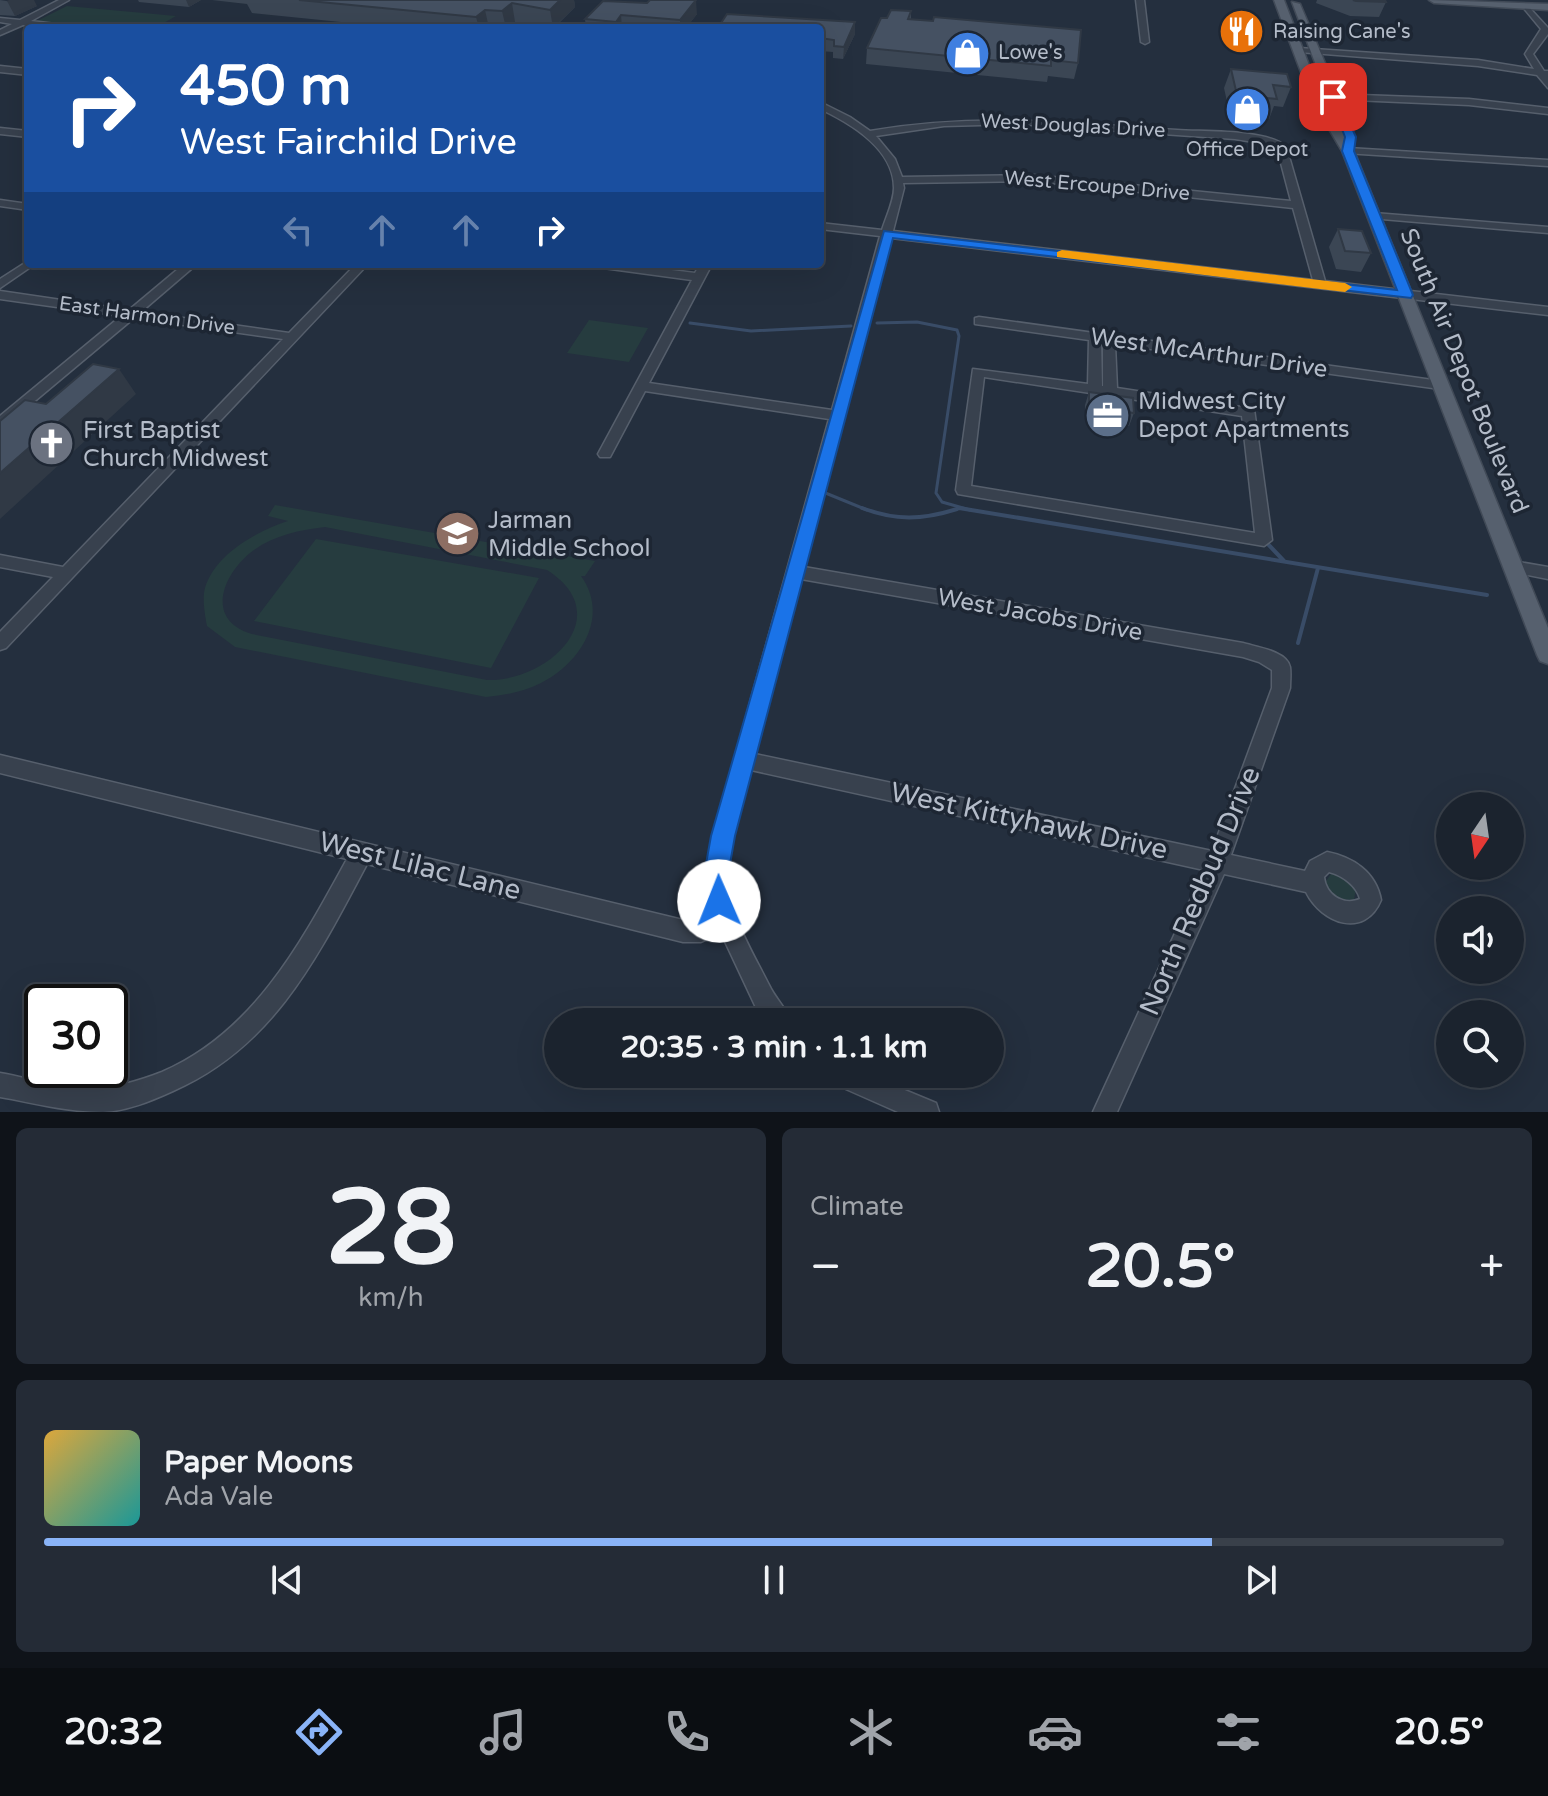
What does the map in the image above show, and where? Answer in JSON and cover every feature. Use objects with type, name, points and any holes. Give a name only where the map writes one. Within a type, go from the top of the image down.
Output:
[{"type":"main road","name":"South Air Depot Boulevard","points":[[1279,0],[1306,50],[1335,136],[1348,151],[1513,567],[1540,616],[1548,655]]},
{"type":"main road","name":"South Air Depot Boulevard","points":[[1293,0],[1313,71],[1330,92],[1350,137],[1348,151]]},
{"type":"main road","points":[[1434,0],[1548,7]]},
{"type":"street","points":[[0,33],[65,0]]},
{"type":"street","points":[[1140,0],[1145,42]]},
{"type":"street","points":[[1526,6],[1546,30],[1529,54],[1543,72],[1548,85]]},
{"type":"street","points":[[0,20],[43,24]]},
{"type":"street","points":[[1306,50],[1478,63],[1543,72]]},
{"type":"street","points":[[0,69],[24,72]]},
{"type":"street","points":[[1330,92],[1548,111]]},
{"type":"street","points":[[769,1008],[726,920],[719,901],[716,875],[723,836],[899,188],[885,151],[870,134],[824,107]]},
{"type":"street","name":"West Douglas Drive","points":[[870,134],[926,124],[1012,119],[1107,125],[1275,143],[1281,146],[1296,205]]},
{"type":"street","points":[[0,131],[24,134]]},
{"type":"street","points":[[1348,151],[1548,163]]},
{"type":"street","name":"West Ercoupe Drive","points":[[898,180],[1033,178],[1296,205]]},
{"type":"street","points":[[0,203],[24,206]]},
{"type":"street","points":[[1296,205],[1320,284]]},
{"type":"street","points":[[1374,216],[1548,230]]},
{"type":"street","points":[[824,226],[1548,311]]},
{"type":"street","points":[[0,284],[24,267]]},
{"type":"street","points":[[2,420],[186,268]]},
{"type":"street","points":[[0,643],[358,268]]},
{"type":"street","points":[[605,454],[703,270],[667,268]]},
{"type":"street","name":"East Harmon Drive","points":[[0,295],[294,337]]},
{"type":"street","name":"West McArthur Drive","points":[[979,321],[1440,385]]},
{"type":"street","points":[[1102,338],[1102,390]]},
{"type":"street","points":[[978,372],[1102,390],[1249,412],[1264,540],[963,490],[978,372]]},
{"type":"street","points":[[641,386],[836,415]]},
{"type":"street","points":[[0,561],[68,574]]},
{"type":"street","points":[[1513,567],[1548,573]]},
{"type":"street","name":"West Jacobs Drive","points":[[795,572],[1243,650],[1264,656],[1281,666]]},
{"type":"street","name":"North Redbud Drive","points":[[1105,1112],[1218,863],[1281,688],[1281,666]]},
{"type":"street","name":"West Kittyhawk Drive","points":[[744,760],[1313,883]]},
{"type":"street","name":"West Lilac Lane","points":[[0,764],[683,931],[701,931],[726,920]]},
{"type":"street","points":[[0,1085],[81,1101],[120,1099],[172,1081],[223,1051],[265,1011],[302,962],[362,852]]},
{"type":"street","points":[[871,1088],[927,1112]]},
{"type":"green space","points":[[67,6],[176,16],[162,24],[35,22]]},
{"type":"green space","points":[[589,320],[648,328],[629,362],[567,353]]},
{"type":"green space","points":[[275,505],[595,561],[585,576],[581,576],[593,607],[587,637],[568,663],[541,683],[514,693],[486,697],[235,647],[207,626],[205,588],[227,554],[263,531],[288,521],[268,516]],"holes":[[[325,527],[547,570],[568,588],[576,607],[575,626],[566,643],[551,658],[532,670],[510,678],[487,680],[252,634],[238,628],[228,619],[224,609],[226,586],[250,553],[286,535]]]},
{"type":"green space","points":[[316,539],[539,578],[491,668],[254,621]]},
{"type":"green space","points":[[1331,874],[1340,874],[1356,888],[1354,900],[1334,899],[1324,884]]},
{"type":"building","points":[[299,0],[560,0],[550,10],[512,3],[502,11],[485,10],[476,17]]},
{"type":"building","points":[[650,0],[696,0],[680,20],[621,15],[616,22],[585,19],[603,1],[647,3]]},
{"type":"building","points":[[1353,0],[1385,0],[1386,2],[1356,1]]},
{"type":"building","points":[[891,10],[911,11],[908,19],[933,21],[934,17],[1081,30],[1078,63],[1051,60],[1051,66],[867,48],[881,18],[887,18]]},
{"type":"building","points":[[727,14],[855,22],[844,47],[834,46],[834,40],[824,39],[824,24],[720,24]]},
{"type":"building","points":[[1231,69],[1287,74],[1291,87],[1273,85],[1277,99],[1237,95]]},
{"type":"building","points":[[1338,229],[1362,231],[1371,253],[1345,251]]},
{"type":"building","points":[[93,364],[119,369],[0,473],[0,421],[25,400],[46,404]]},
{"type":"building","points":[[1089,392],[1133,398],[1134,413],[1089,407]]},
{"type":"waterway","points":[[877,323],[917,322],[957,330],[959,336],[936,493],[942,502],[968,510]]},
{"type":"waterway","points":[[690,323],[751,331],[851,326]]},
{"type":"waterway","points":[[823,492],[862,508]]},
{"type":"waterway","points":[[862,508],[909,518],[957,509]]},
{"type":"waterway","points":[[862,508],[867,510]]},
{"type":"waterway","points":[[959,508],[968,510]]},
{"type":"waterway","points":[[968,510],[1487,595]]},
{"type":"waterway","points":[[1266,542],[1284,561]]},
{"type":"waterway","points":[[1298,643],[1318,568]]},
{"type":"slow traffic","points":[[1062,254],[1345,287]]},
{"type":"place","name":"Raising Cane's","points":[[1242,32]]},
{"type":"place","name":"Lowe's","points":[[967,53]]},
{"type":"place","name":"Office Depot","points":[[1247,110]]},
{"type":"place","name":"Midwest City Depot Apartments","points":[[1107,415]]},
{"type":"place","name":"First Baptist Church Midwest","points":[[52,444]]},
{"type":"place","name":"Jarman Middle School","points":[[457,534]]},
{"type":"route","points":[[719,901],[716,875],[723,836],[888,234],[1406,295],[1348,151],[1350,137],[1333,97]]}]
